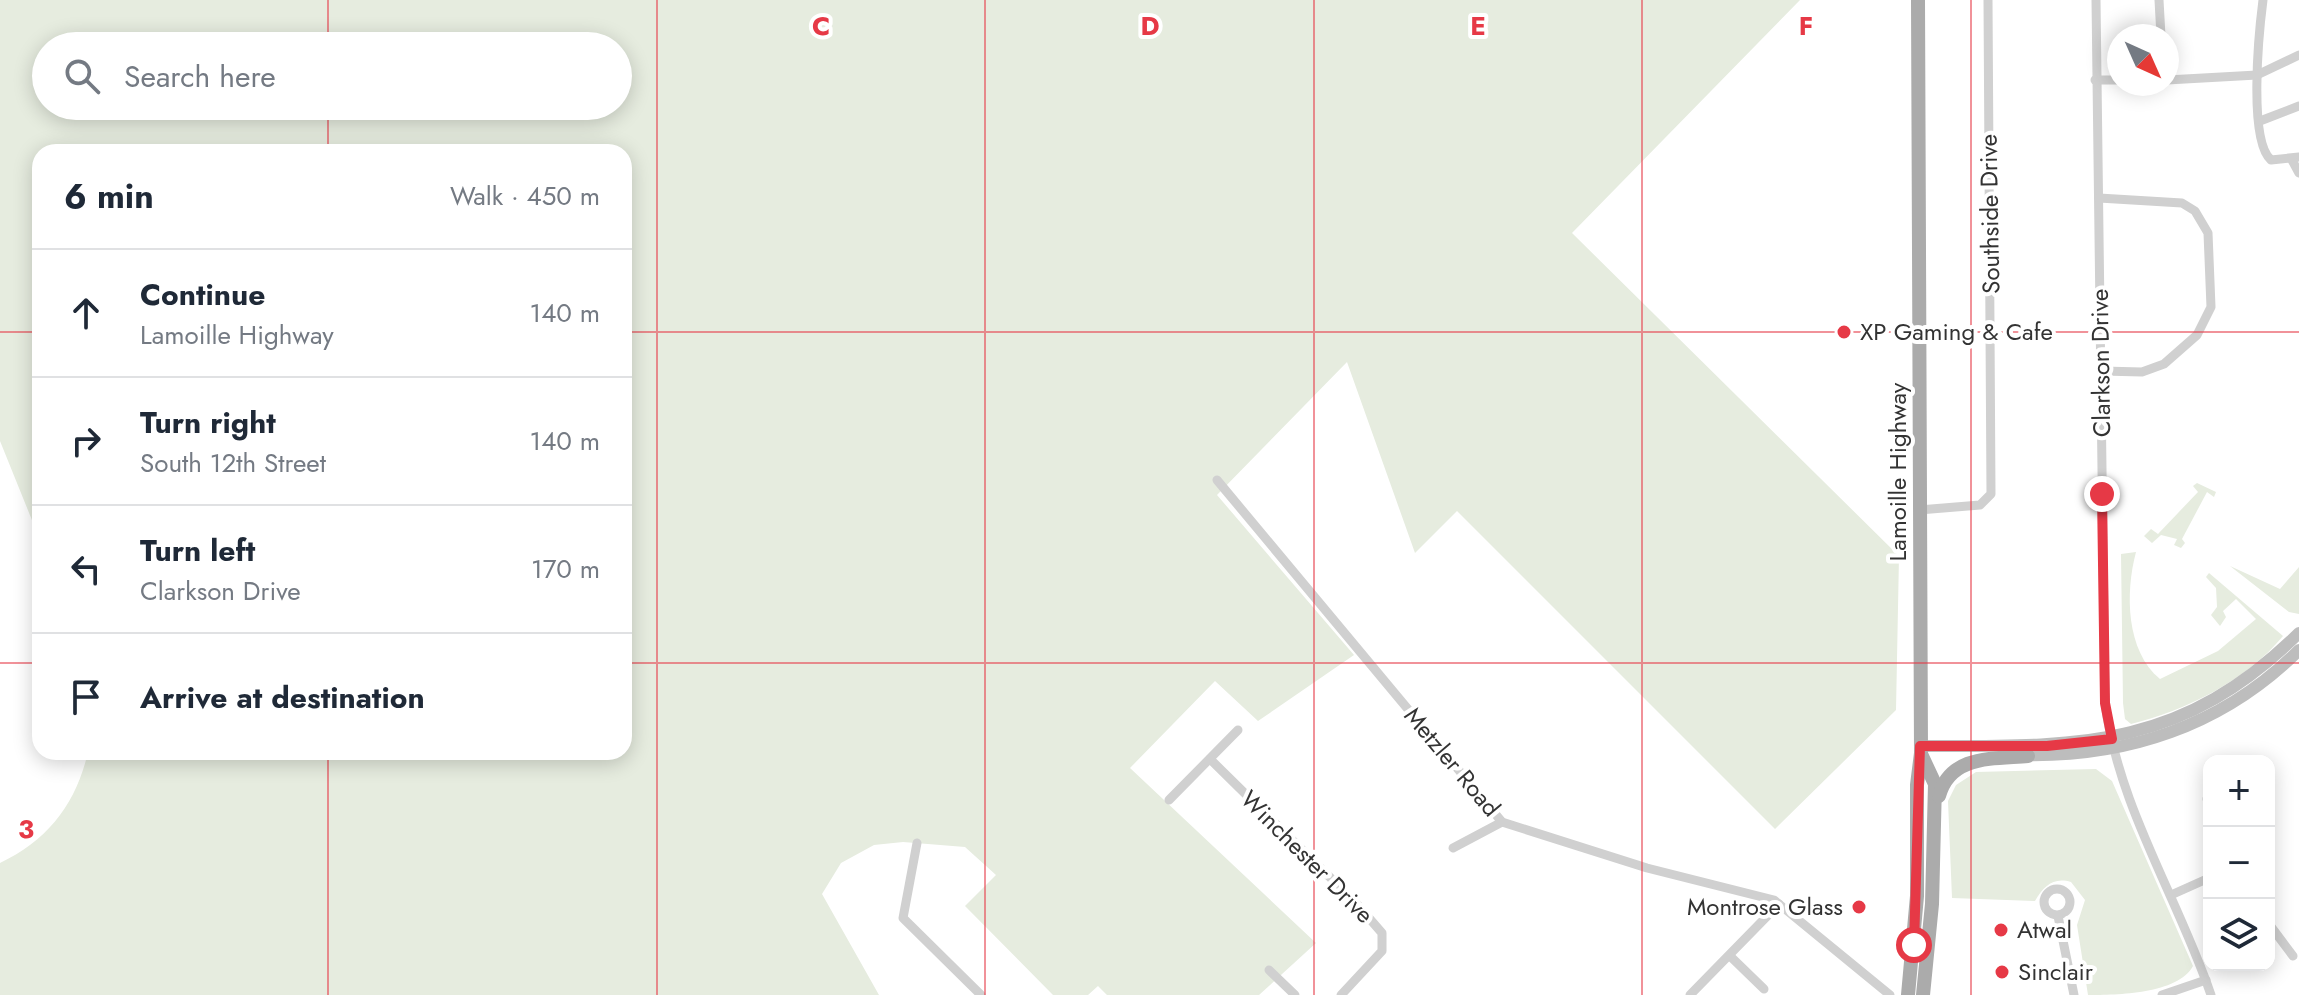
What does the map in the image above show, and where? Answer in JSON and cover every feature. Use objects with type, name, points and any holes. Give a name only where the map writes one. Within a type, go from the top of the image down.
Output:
[{"type":"main road","name":"Lamoille Highway","points":[[1908,995],[1916,908],[1916,810],[1921,750],[1918,0]]},
{"type":"main road","points":[[1921,750],[2114,744],[2209,704],[2252,675],[2299,633]]},
{"type":"main road","points":[[1921,750],[2069,756],[2174,733],[2223,709],[2271,676],[2299,650]]},
{"type":"main road","name":"Lamoille Highway","points":[[1921,750],[1935,784],[1931,919],[1923,995]]},
{"type":"main road","points":[[1933,852],[1938,801],[1950,773],[1968,762],[2028,756]]},
{"type":"street","name":"Southside Drive","points":[[1919,510],[1980,505],[1991,494],[1988,0]]},
{"type":"street","name":"Clarkson Drive","points":[[2096,0],[2105,703],[2114,744],[2138,819],[2211,995]]},
{"type":"street","points":[[2159,0],[2160,24]]},
{"type":"street","points":[[2263,0],[2257,75],[2261,143],[2271,160],[2296,158],[2299,173]]},
{"type":"street","points":[[2179,79],[2257,75],[2299,55]]},
{"type":"street","points":[[2095,80],[2107,80]]},
{"type":"street","points":[[2260,121],[2299,106]]},
{"type":"street","points":[[2099,198],[2182,203],[2195,211],[2208,233],[2211,307],[2197,335],[2164,364],[2142,372],[2102,371]]},
{"type":"street","name":"Metzler Road","points":[[1217,480],[1502,822],[1647,868],[1762,895],[1779,904],[1890,995]]},
{"type":"street","points":[[1169,800],[1238,730]]},
{"type":"street","name":"Winchester Drive","points":[[1210,759],[1356,903],[1382,933],[1382,951],[1341,995]]},
{"type":"street","points":[[1453,848],[1502,822]]},
{"type":"street","points":[[917,843],[903,918],[981,995]]},
{"type":"street","points":[[2171,895],[2203,881]]},
{"type":"street","points":[[1690,995],[1779,904]]},
{"type":"street","points":[[2058,916],[2074,995]]},
{"type":"street","points":[[2275,932],[2293,956]]},
{"type":"street","points":[[1730,956],[1764,989]]},
{"type":"street","points":[[1269,970],[1295,995]]},
{"type":"street","points":[[2162,995],[2206,980]]},
{"type":"shaded area","points":[[0,0],[1800,0],[1572,233],[1899,556],[1896,710],[1775,829],[1457,511],[1415,553],[1347,362],[1217,495],[1354,655],[1258,721],[1215,681],[1130,768],[1316,943],[1259,995],[1107,995],[1098,986],[1088,995],[1053,995],[965,906],[996,875],[965,847],[903,842],[874,845],[841,863],[822,894],[879,995],[0,995],[0,863],[32,843],[58,818],[76,788],[86,760],[632,760],[632,144],[32,144],[32,520],[0,441]]},
{"type":"shaded area","points":[[2197,483],[2216,492],[2214,497],[2207,492],[2182,539],[2185,543],[2181,548],[2174,545],[2177,539],[2161,535],[2152,543],[2144,536],[2151,529],[2158,534],[2198,492],[2193,486]]},
{"type":"shaded area","points":[[2136,552],[2130,585],[2131,620],[2140,653],[2160,679],[2218,651],[2256,619],[2236,599],[2223,611],[2226,617],[2220,626],[2211,615],[2217,607],[2216,588],[2206,577],[2209,573],[2283,636],[2252,666],[2214,692],[2172,711],[2131,724],[2125,719],[2123,703],[2121,554]]},
{"type":"shaded area","points":[[2230,566],[2280,589],[2299,567],[2299,614],[2289,612]]},
{"type":"shaded area","points":[[2096,769],[2112,781],[2193,966],[2174,982],[2146,991],[2088,995],[2077,925],[2085,900],[2071,882],[2050,884],[2035,901],[1952,898],[1948,801],[1956,785],[1976,772]]},
{"type":"place","name":"XP Gaming & Cafe","points":[[1844,332]]},
{"type":"place","name":"Montrose Glass","points":[[1859,907]]},
{"type":"place","name":"Atwal","points":[[2001,930]]},
{"type":"place","name":"Sinclair","points":[[2002,972]]},
{"type":"route","points":[[1914,945],[1920,746],[2047,746],[2112,739],[2105,703],[2102,494]]}]
